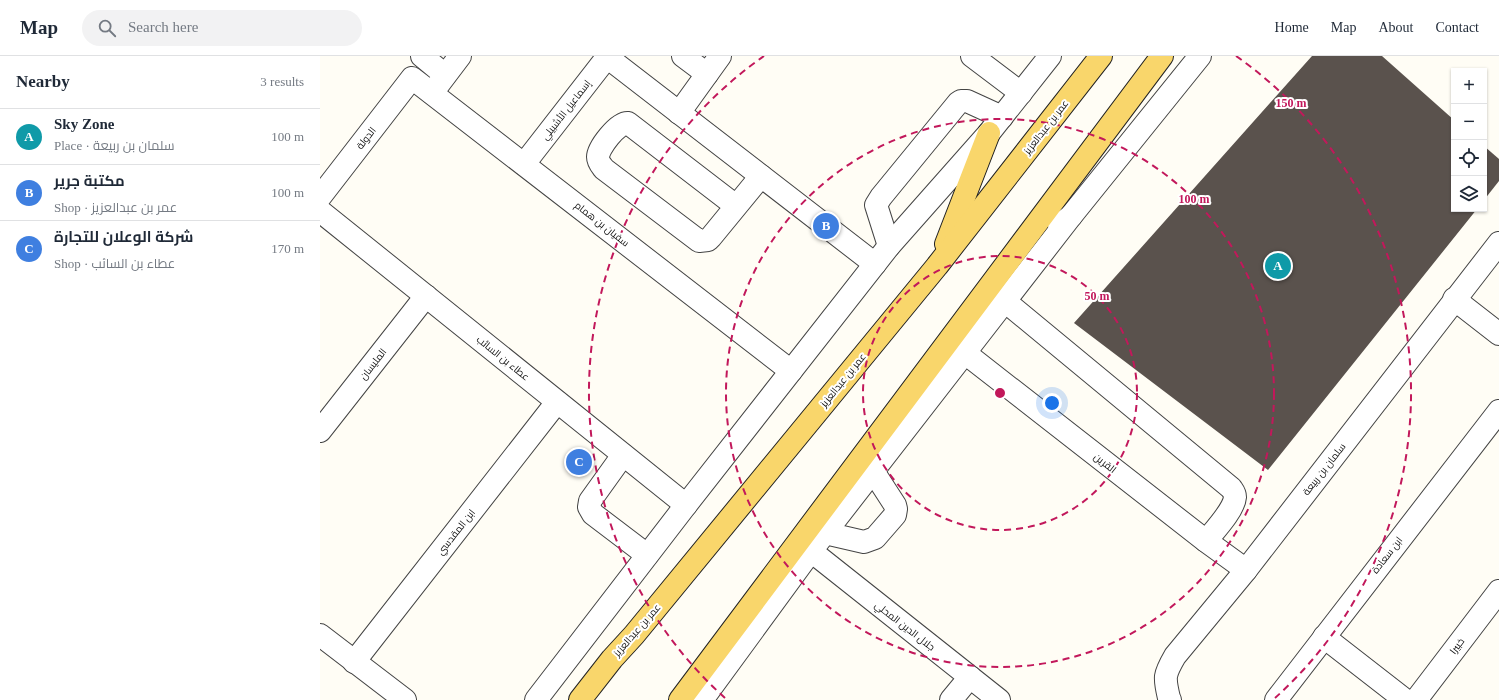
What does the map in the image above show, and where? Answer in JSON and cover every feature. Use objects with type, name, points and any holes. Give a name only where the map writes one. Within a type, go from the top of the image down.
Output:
[{"type":"main road","name":"عمر بن عبدالعزيز","points":[[580,700],[612,659],[634,635],[937,266],[1101,56]]},
{"type":"main road","points":[[680,700],[1162,56]]},
{"type":"main road","points":[[937,266],[996,125]]},
{"type":"street","points":[[422,56],[445,74]]},
{"type":"street","points":[[432,93],[460,56]]},
{"type":"street","points":[[683,56],[707,74]]},
{"type":"street","points":[[679,113],[720,56]]},
{"type":"street","points":[[972,56],[1021,93]]},
{"type":"street","points":[[536,700],[647,555],[889,246],[996,125],[1050,56]]},
{"type":"street","points":[[702,700],[811,552],[873,471],[1006,302],[1071,216],[1200,56]]},
{"type":"street","points":[[607,57],[875,264]]},
{"type":"street","name":"إسماعيل الأشبيلي","points":[[524,164],[607,57]]},
{"type":"street","name":"سفيان بن همام","points":[[412,78],[791,371]]},
{"type":"street","name":"الدولة","points":[[320,198],[412,78]]},
{"type":"street","points":[[889,246],[876,205],[958,104],[961,101],[967,101],[996,125]]},
{"type":"street","points":[[736,206],[628,123],[625,122],[619,126],[599,149],[599,162],[604,169],[699,241],[708,240],[761,176]]},
{"type":"street","name":"عطاء بن السائب","points":[[320,211],[686,505]]},
{"type":"street","points":[[1000,271],[1071,216]]},
{"type":"street","name":"سلمان بن ربيعة","points":[[1170,700],[1165,680],[1166,671],[1175,656],[1246,570],[1499,243]]},
{"type":"street","name":"المليسان","points":[[320,431],[426,296]]},
{"type":"street","points":[[1454,300],[1499,334]]},
{"type":"street","points":[[1006,302],[1232,488],[1235,498],[1232,507],[1206,542]]},
{"type":"street","name":"القرين","points":[[965,353],[1206,542],[1246,570]]},
{"type":"street","name":"ابن المقدسي","points":[[354,662],[557,402]]},
{"type":"street","name":"ابن سعادة","points":[[1276,700],[1499,410]]},
{"type":"street","points":[[623,455],[590,501],[589,508],[593,514],[647,555]]},
{"type":"street","points":[[826,533],[864,542],[875,538],[895,515],[895,505],[873,471]]},
{"type":"street","name":"جلال الدين المحلي","points":[[811,552],[999,700]]},
{"type":"street","name":"خبيرا","points":[[1416,700],[1499,591]]},
{"type":"street","points":[[1324,637],[1405,700]]},
{"type":"street","points":[[322,639],[405,700]]},
{"type":"street","points":[[951,700],[970,676]]},
{"type":"building","points":[[1312,56],[1382,56],[1451,117],[1451,212],[1475,212],[1268,470],[1074,323]]},
{"type":"building","points":[[1487,149],[1499,159],[1499,181],[1487,196]]},
{"type":"place","name":"مكتبة جرير","points":[[826,226]]},
{"type":"place","name":"Sky Zone","points":[[1278,266]]},
{"type":"place","name":"شركة الوعلان للتجارة","points":[[579,462]]}]
